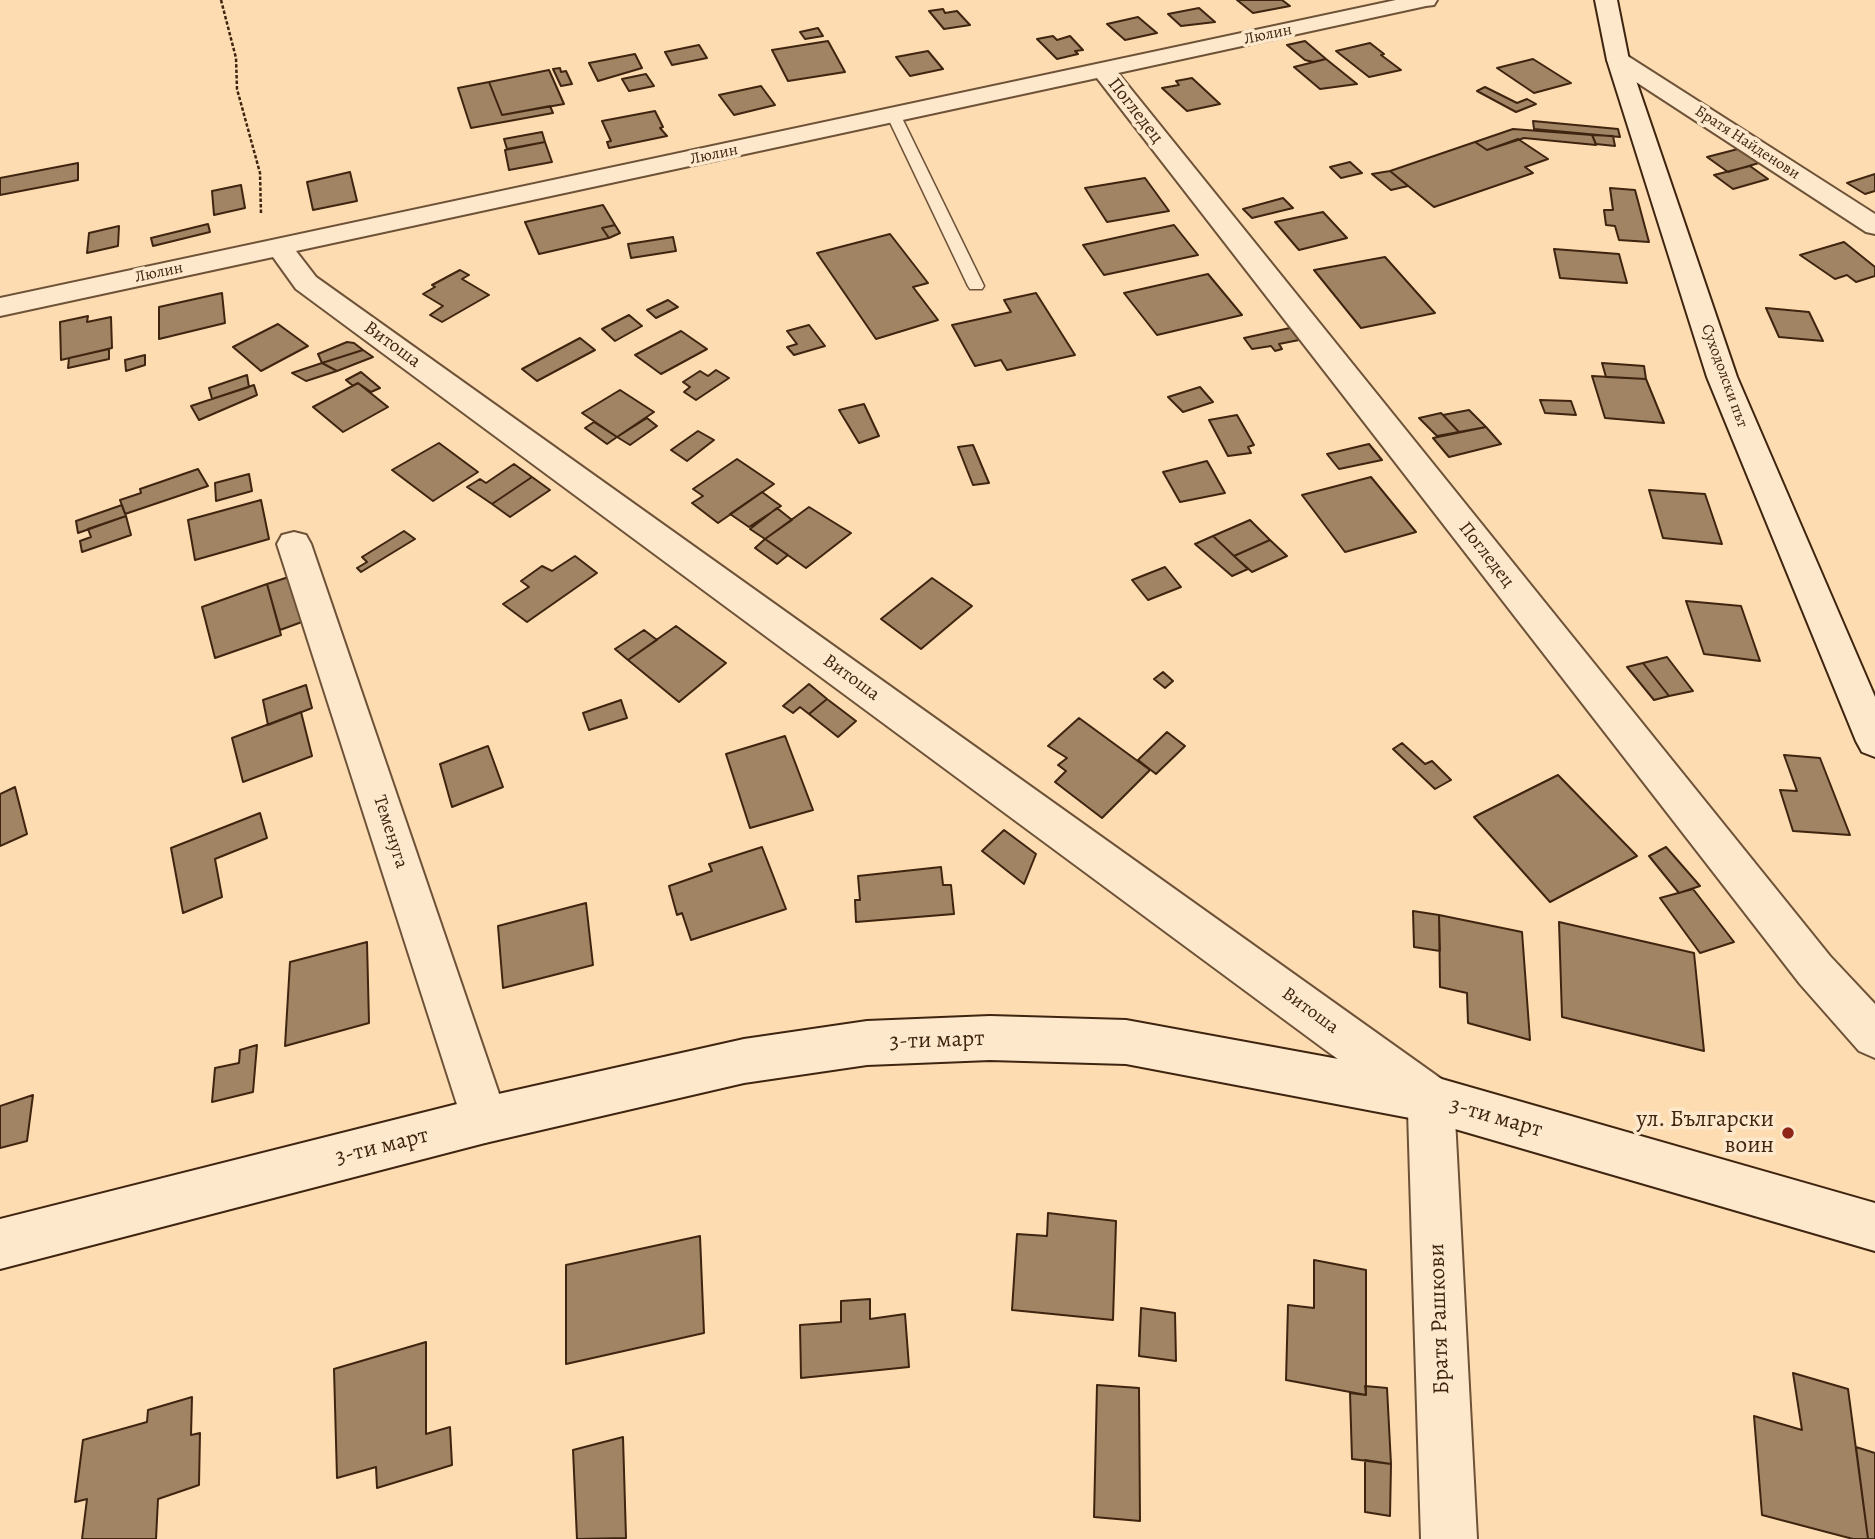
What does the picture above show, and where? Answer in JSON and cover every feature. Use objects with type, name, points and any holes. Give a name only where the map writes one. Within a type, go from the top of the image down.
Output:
[{"type":"street","name":"Люлин","points":[[0,307],[1426,0]]},
{"type":"street","name":"Суходолски път","points":[[1606,0],[1618,60],[1722,377],[1875,741]]},
{"type":"street","name":"Братя Найденови","points":[[1618,60],[1875,226]]},
{"type":"street","name":"Погледец","points":[[1103,70],[1806,959],[1875,1036]]},
{"type":"street","name":"Витоша","points":[[275,249],[306,283],[1431,1100]]},
{"type":"street","name":"Теменуга","points":[[294,544],[485,1120]]},
{"type":"street","name":"3-ти март","points":[[0,1244],[485,1120],[744,1061],[867,1043],[990,1038],[1126,1042],[1431,1100],[1875,1227]]},
{"type":"street","name":"Братя Рашкови","points":[[1431,1100],[1449,1539]]},
{"type":"lane","points":[[894,116],[976,286]]},
{"type":"path","points":[[221,0],[236,58],[237,89],[260,173],[259,207],[275,249]]},
{"type":"building","points":[[1237,0],[1282,0],[1290,6],[1253,13]]},
{"type":"building","points":[[1199,8],[1215,22],[1181,26],[1168,14]]},
{"type":"building","points":[[943,9],[945,13],[957,11],[970,25],[944,29],[929,11]]},
{"type":"building","points":[[1138,17],[1157,33],[1125,40],[1107,24]]},
{"type":"building","points":[[818,28],[823,36],[805,39],[800,32]]},
{"type":"building","points":[[1053,36],[1057,40],[1070,36],[1083,50],[1075,51],[1078,54],[1057,59],[1037,39]]},
{"type":"building","points":[[828,41],[845,72],[788,81],[772,50]]},
{"type":"building","points":[[1305,41],[1326,59],[1313,62],[1305,60],[1287,45]]},
{"type":"building","points":[[1370,43],[1401,70],[1369,77],[1336,51]]},
{"type":"building","points":[[699,45],[707,58],[672,65],[665,52]]},
{"type":"building","points":[[928,51],[943,69],[910,76],[896,57]]},
{"type":"building","points":[[635,54],[642,68],[598,81],[589,63]]},
{"type":"building","points":[[1326,59],[1357,84],[1320,89],[1294,67]]},
{"type":"building","points":[[1533,59],[1571,83],[1534,93],[1497,68]]},
{"type":"building","points":[[560,68],[561,72],[566,71],[572,84],[561,86],[553,69]]},
{"type":"building","points":[[549,70],[564,104],[502,115],[489,82]]},
{"type":"building","points":[[646,74],[654,86],[629,91],[622,79]]},
{"type":"building","points":[[1192,78],[1220,104],[1187,111],[1162,88],[1179,85],[1176,81]]},
{"type":"building","points":[[489,82],[502,115],[550,106],[553,113],[471,128],[458,88]]},
{"type":"building","points":[[761,86],[775,105],[734,115],[719,95]]},
{"type":"building","points":[[1485,87],[1517,103],[1527,99],[1536,104],[1516,112],[1477,91]]},
{"type":"building","points":[[655,111],[663,127],[660,128],[667,136],[609,148],[607,142],[611,141],[602,121]]},
{"type":"building","points":[[1533,121],[1618,129],[1620,137],[1534,129]]},
{"type":"building","points":[[1513,129],[1592,135],[1596,145],[1524,138],[1487,150],[1475,142]]},
{"type":"building","points":[[542,132],[545,142],[507,149],[504,139]]},
{"type":"building","points":[[1592,135],[1613,136],[1615,146],[1596,144]]},
{"type":"building","points":[[1518,139],[1548,159],[1525,167],[1533,173],[1434,207],[1390,171],[1475,142],[1487,150]]},
{"type":"building","points":[[545,142],[552,162],[509,170],[505,150]]},
{"type":"building","points":[[1738,149],[1759,163],[1728,172],[1707,157]]},
{"type":"building","points":[[1350,162],[1362,173],[1341,178],[1330,167]]},
{"type":"building","points":[[78,163],[78,180],[0,195],[0,178]]},
{"type":"building","points":[[1750,166],[1768,179],[1733,189],[1714,175]]},
{"type":"building","points":[[1390,171],[1408,186],[1391,190],[1372,174]]},
{"type":"building","points":[[350,172],[357,201],[313,210],[307,182]]},
{"type":"building","points":[[1875,174],[1875,191],[1865,194],[1847,183]]},
{"type":"building","points":[[1145,178],[1169,211],[1107,222],[1085,188]]},
{"type":"building","points":[[241,185],[245,208],[214,215],[212,191]]},
{"type":"building","points":[[1610,188],[1635,190],[1649,242],[1619,240],[1615,226],[1606,225],[1604,210],[1613,210]]},
{"type":"building","points":[[1283,198],[1293,208],[1252,218],[1243,209]]},
{"type":"building","points":[[603,205],[615,225],[602,228],[609,238],[539,254],[525,222]]},
{"type":"building","points":[[1323,212],[1347,238],[1299,250],[1275,222]]},
{"type":"building","points":[[208,224],[210,232],[153,246],[151,238]]},
{"type":"building","points":[[615,225],[620,233],[609,238],[602,228]]},
{"type":"building","points":[[1174,225],[1198,255],[1104,275],[1083,245]]},
{"type":"building","points":[[119,226],[118,246],[87,253],[89,233]]},
{"type":"building","points":[[890,234],[928,283],[913,287],[938,320],[876,339],[817,253]]},
{"type":"building","points":[[673,237],[676,251],[631,258],[628,244]]},
{"type":"building","points":[[1844,242],[1875,267],[1875,276],[1856,282],[1847,275],[1835,279],[1800,255]]},
{"type":"building","points":[[1554,249],[1619,254],[1627,283],[1560,278]]},
{"type":"building","points":[[1385,257],[1435,313],[1361,328],[1314,270]]},
{"type":"building","points":[[460,270],[469,275],[462,279],[489,295],[442,322],[430,315],[443,306],[423,294],[435,287],[432,285]]},
{"type":"building","points":[[1208,274],[1242,315],[1157,335],[1124,293]]},
{"type":"building","points":[[222,293],[225,323],[159,339],[159,307]]},
{"type":"building","points":[[1036,293],[1075,355],[1007,370],[1001,360],[975,366],[952,325],[1011,312],[1004,300]]},
{"type":"building","points":[[668,300],[678,307],[656,318],[647,310]]},
{"type":"building","points":[[1766,308],[1809,312],[1823,341],[1779,337]]},
{"type":"building","points":[[629,315],[642,326],[615,341],[602,329]]},
{"type":"building","points":[[88,316],[87,322],[111,317],[112,348],[61,360],[60,322]]},
{"type":"building","points":[[278,324],[308,346],[261,371],[233,347]]},
{"type":"building","points":[[809,325],[825,346],[794,355],[787,347],[797,344],[787,331]]},
{"type":"building","points":[[1290,328],[1299,340],[1279,344],[1282,349],[1275,351],[1271,346],[1252,349],[1244,338]]},
{"type":"building","points":[[681,331],[707,349],[661,374],[635,355]]},
{"type":"building","points":[[580,338],[595,350],[537,381],[522,369]]},
{"type":"building","points":[[347,342],[354,343],[363,350],[322,363],[318,354]]},
{"type":"building","points":[[109,349],[109,359],[68,368],[69,358]]},
{"type":"building","points":[[363,350],[373,357],[337,371],[322,363]]},
{"type":"building","points":[[145,355],[145,365],[126,371],[125,360]]},
{"type":"building","points":[[322,363],[337,371],[306,381],[292,373]]},
{"type":"building","points":[[1602,363],[1644,366],[1646,379],[1606,377]]},
{"type":"building","points":[[716,370],[729,378],[696,400],[684,392],[690,387],[683,382],[700,371],[708,376]]},
{"type":"building","points":[[361,372],[380,388],[371,392],[358,383],[353,386],[346,380]]},
{"type":"building","points":[[247,375],[249,387],[212,399],[209,388]]},
{"type":"building","points":[[1592,376],[1646,379],[1664,423],[1605,418]]},
{"type":"building","points":[[358,383],[388,407],[343,432],[313,407]]},
{"type":"building","points":[[254,385],[257,395],[199,420],[191,406]]},
{"type":"building","points":[[1200,387],[1213,402],[1183,412],[1168,397]]},
{"type":"building","points":[[620,390],[654,412],[617,437],[582,413]]},
{"type":"building","points":[[1540,400],[1571,401],[1576,415],[1545,413]]},
{"type":"building","points":[[864,404],[879,436],[859,443],[839,410]]},
{"type":"building","points":[[1469,410],[1486,427],[1459,432],[1443,415]]},
{"type":"building","points":[[1441,413],[1459,432],[1437,436],[1419,418]]},
{"type":"building","points":[[1237,415],[1254,445],[1248,447],[1251,453],[1228,456],[1209,420]]},
{"type":"building","points":[[647,418],[657,426],[630,445],[617,437]]},
{"type":"building","points":[[594,422],[617,437],[607,444],[585,428]]},
{"type":"building","points":[[1486,427],[1501,444],[1449,457],[1433,438]]},
{"type":"building","points":[[698,431],[714,440],[687,461],[671,450]]},
{"type":"building","points":[[439,443],[478,472],[433,501],[392,470]]},
{"type":"building","points":[[1369,444],[1382,460],[1339,469],[1327,454]]},
{"type":"building","points":[[973,445],[989,483],[973,485],[958,447]]},
{"type":"building","points":[[737,459],[774,484],[718,523],[692,503],[703,496],[693,489]]},
{"type":"building","points":[[1207,461],[1225,493],[1180,502],[1163,472]]},
{"type":"building","points":[[514,464],[532,477],[492,504],[467,487],[480,479],[486,483]]},
{"type":"building","points":[[198,469],[208,486],[125,514],[120,500],[141,493],[140,489]]},
{"type":"building","points":[[249,474],[252,491],[216,501],[215,483]]},
{"type":"building","points":[[532,477],[550,490],[510,517],[492,504]]},
{"type":"building","points":[[1371,477],[1416,532],[1345,552],[1302,495]]},
{"type":"building","points":[[1649,490],[1705,494],[1722,544],[1663,538]]},
{"type":"building","points":[[762,492],[781,506],[749,527],[730,514]]},
{"type":"building","points":[[261,500],[269,539],[195,560],[188,520]]},
{"type":"building","points":[[122,505],[126,516],[78,533],[76,521]]},
{"type":"building","points":[[809,507],[851,533],[806,568],[765,539]]},
{"type":"building","points":[[777,508],[792,520],[765,539],[750,529]]},
{"type":"building","points":[[126,516],[131,535],[82,552],[80,541],[91,537],[88,529]]},
{"type":"building","points":[[1250,520],[1270,540],[1234,556],[1213,536]]},
{"type":"building","points":[[404,531],[415,539],[361,572],[357,568],[367,562],[362,557]]},
{"type":"building","points":[[1213,536],[1248,569],[1232,576],[1195,544]]},
{"type":"building","points":[[765,539],[788,555],[777,564],[755,548]]},
{"type":"building","points":[[1270,540],[1287,556],[1252,572],[1234,556]]},
{"type":"building","points":[[575,556],[597,573],[527,622],[503,604],[529,587],[521,581],[542,566],[552,571]]},
{"type":"building","points":[[1165,567],[1181,587],[1148,600],[1132,580]]},
{"type":"building","points":[[298,574],[310,619],[280,630],[267,584]]},
{"type":"building","points":[[932,578],[972,606],[921,649],[881,619]]},
{"type":"building","points":[[267,584],[281,635],[215,658],[202,607]]},
{"type":"building","points":[[1686,601],[1741,606],[1760,661],[1704,654]]},
{"type":"building","points":[[676,626],[726,663],[679,702],[628,660]]},
{"type":"building","points":[[644,630],[657,640],[628,660],[615,649]]},
{"type":"building","points":[[1667,657],[1693,691],[1669,696],[1643,663]]},
{"type":"building","points":[[1643,663],[1669,696],[1654,700],[1627,667]]},
{"type":"building","points":[[1163,672],[1173,681],[1165,688],[1154,679]]},
{"type":"building","points":[[809,684],[827,699],[809,714],[800,707],[793,713],[783,706]]},
{"type":"building","points":[[306,685],[312,708],[268,725],[263,700]]},
{"type":"building","points":[[827,699],[856,721],[838,737],[809,714]]},
{"type":"building","points":[[621,700],[627,718],[589,730],[583,713]]},
{"type":"building","points":[[301,712],[312,756],[243,782],[232,738]]},
{"type":"building","points":[[1079,718],[1150,770],[1102,818],[1055,782],[1066,771],[1058,765],[1067,758],[1048,746]]},
{"type":"building","points":[[1167,732],[1185,746],[1156,774],[1138,760]]},
{"type":"building","points":[[785,736],[813,810],[750,828],[726,754]]},
{"type":"building","points":[[1402,743],[1425,764],[1432,761],[1451,780],[1435,789],[1393,749]]},
{"type":"building","points":[[488,746],[503,787],[452,807],[440,764]]},
{"type":"building","points":[[1784,755],[1820,758],[1850,835],[1793,831],[1780,790],[1797,791]]},
{"type":"building","points":[[1558,775],[1637,856],[1550,902],[1474,817]]},
{"type":"building","points":[[15,787],[27,834],[0,846],[0,794]]},
{"type":"building","points":[[260,813],[267,838],[215,859],[222,897],[183,913],[171,848]]},
{"type":"building","points":[[1004,830],[1036,854],[1024,884],[982,851]]},
{"type":"building","points":[[762,847],[786,909],[691,940],[682,913],[677,915],[669,886],[712,871],[709,864]]},
{"type":"building","points":[[1666,847],[1700,886],[1679,893],[1649,856]]},
{"type":"building","points":[[941,867],[943,885],[951,885],[954,914],[856,922],[855,900],[860,900],[858,876]]},
{"type":"building","points":[[1693,889],[1734,942],[1700,953],[1660,898]]},
{"type":"building","points":[[586,903],[593,965],[503,988],[498,926]]},
{"type":"building","points":[[1413,911],[1439,915],[1440,951],[1414,947]]},
{"type":"building","points":[[1439,915],[1522,932],[1530,1040],[1468,1023],[1467,993],[1440,987]]},
{"type":"building","points":[[1559,922],[1694,953],[1704,1051],[1562,1017]]},
{"type":"building","points":[[367,942],[369,1023],[285,1046],[290,962]]},
{"type":"building","points":[[257,1045],[253,1092],[212,1102],[215,1068],[239,1063],[240,1050]]},
{"type":"building","points":[[33,1095],[27,1141],[0,1148],[0,1106]]},
{"type":"building","points":[[1048,1213],[1116,1221],[1113,1320],[1012,1310],[1017,1234],[1047,1236]]},
{"type":"building","points":[[700,1236],[704,1333],[566,1364],[566,1265]]},
{"type":"building","points":[[1314,1260],[1366,1270],[1366,1395],[1286,1380],[1288,1305],[1314,1308]]},
{"type":"building","points":[[870,1299],[870,1319],[905,1314],[909,1367],[801,1378],[800,1325],[841,1322],[841,1301]]},
{"type":"building","points":[[1141,1308],[1175,1313],[1176,1361],[1139,1356]]},
{"type":"building","points":[[426,1342],[426,1434],[450,1427],[452,1465],[377,1488],[376,1467],[337,1478],[334,1369]]},
{"type":"building","points":[[1793,1373],[1848,1389],[1868,1539],[1853,1539],[1762,1515],[1754,1416],[1802,1430]]},
{"type":"building","points":[[1097,1385],[1139,1388],[1140,1521],[1094,1517]]},
{"type":"building","points":[[1365,1386],[1387,1388],[1391,1464],[1352,1459],[1350,1393],[1366,1395]]},
{"type":"building","points":[[192,1397],[191,1435],[200,1433],[199,1485],[158,1499],[156,1539],[82,1539],[87,1499],[75,1502],[83,1440],[147,1422],[148,1410]]},
{"type":"building","points":[[623,1437],[626,1538],[577,1539],[573,1450]]},
{"type":"building","points":[[1856,1447],[1875,1453],[1875,1539],[1868,1539]]},
{"type":"building","points":[[1365,1460],[1391,1464],[1390,1516],[1365,1512]]},
{"type":"place","name":"ул. Български воин","points":[[1788,1133]]}]
